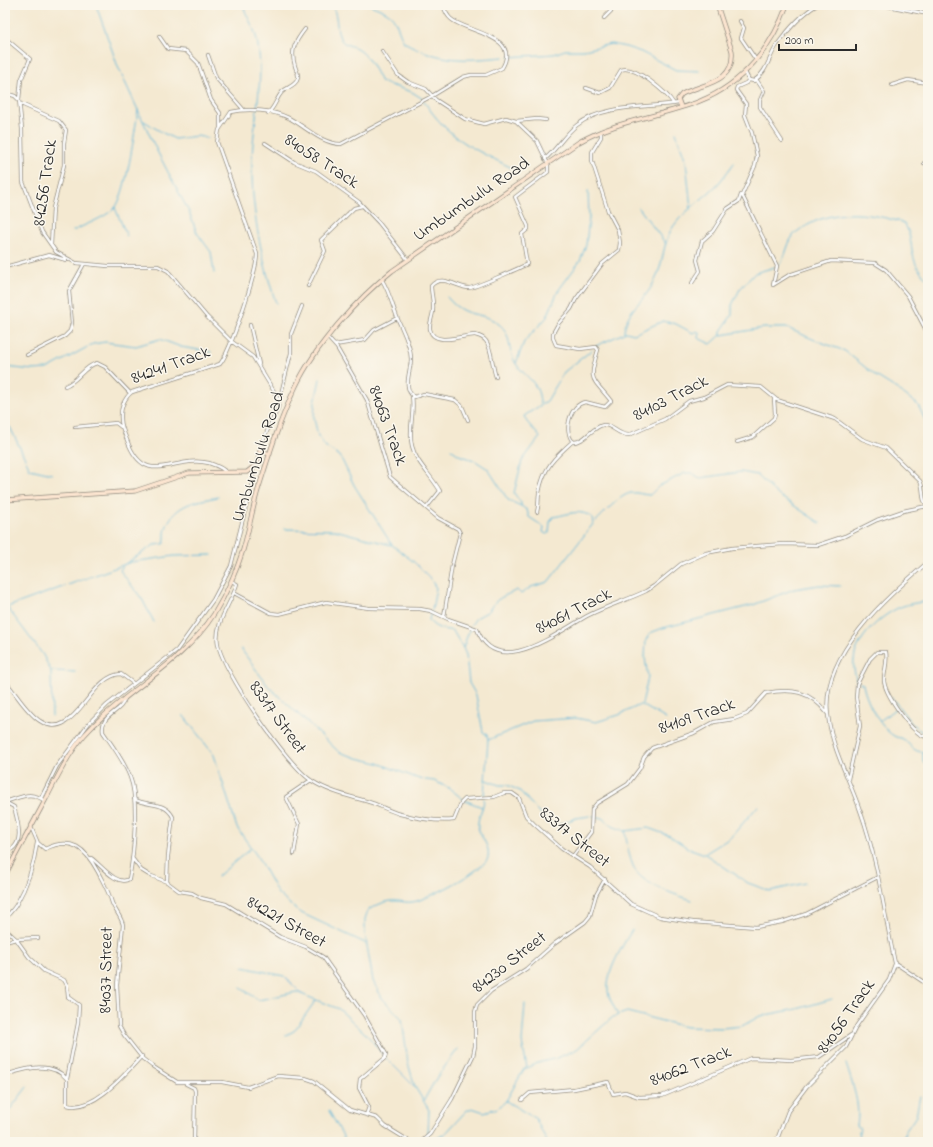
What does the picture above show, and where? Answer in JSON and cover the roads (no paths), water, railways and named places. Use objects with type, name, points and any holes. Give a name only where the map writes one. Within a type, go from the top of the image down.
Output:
[{"type":"main road","points":[[680,105],[678,98],[682,94],[722,77],[730,67],[732,52],[717,5]]},
{"type":"main road","name":"Umbumbulu Road","points":[[5,875],[67,761],[85,735],[106,713],[180,654],[199,635],[224,598],[243,551],[258,491],[280,422],[297,384],[328,338],[345,316],[382,279],[579,142],[601,131],[680,105],[700,101],[717,92],[745,72],[756,60],[771,41],[787,5]]},
{"type":"main road","points":[[5,500],[42,496],[117,493],[144,489],[173,477],[189,473],[227,474],[247,472],[253,469],[257,464],[260,451],[270,454]]},
{"type":"street","points":[[219,130],[231,112],[244,110],[281,115],[329,142],[341,144],[432,96],[467,75],[482,76],[495,73],[502,68],[504,62],[504,52],[499,42],[455,22],[446,13],[443,5]]},
{"type":"street","points":[[604,18],[612,11],[613,5]]},
{"type":"street","points":[[692,283],[700,271],[697,260],[702,241],[713,231],[727,209],[739,201],[755,166],[757,156],[752,133],[745,115],[745,102],[736,90],[737,87],[749,80],[752,81],[756,79],[764,70],[777,45],[810,9],[817,5]]},
{"type":"street","points":[[883,5],[928,14]]},
{"type":"street","points":[[740,21],[744,28],[741,38],[751,50],[756,60]]},
{"type":"street","points":[[267,113],[274,107],[282,92],[294,85],[298,79],[293,56],[293,47],[305,30]]},
{"type":"street","name":"84241 Track","points":[[158,36],[168,49],[186,51],[198,63],[211,100],[220,113],[217,142],[257,254],[253,277],[223,360],[216,366],[130,393],[124,402],[121,412],[123,428],[137,458],[146,466],[156,468],[188,461],[201,461],[213,464],[224,470],[227,474]]},
{"type":"street","points":[[5,38],[30,59],[21,80],[19,100],[23,182],[42,232],[56,252],[69,260]]},
{"type":"street","points":[[382,51],[398,75],[408,82],[426,89],[432,96],[453,112],[473,122],[489,124],[508,118],[516,121],[537,141],[548,164],[548,172],[515,197],[528,226],[522,234],[528,264],[471,288],[445,281],[433,283],[431,287],[433,308],[430,327],[431,331],[434,335],[445,339],[459,339],[474,335],[483,339],[488,345],[496,377]]},
{"type":"street","points":[[208,55],[216,78],[236,104],[244,110]]},
{"type":"street","points":[[586,88],[600,93],[606,91],[621,70],[628,69],[659,87],[674,104]]},
{"type":"street","points":[[745,72],[749,80]]},
{"type":"street","points":[[756,79],[764,91],[760,100],[760,108],[782,141]]},
{"type":"street","points":[[892,85],[908,80],[928,83]]},
{"type":"street","points":[[5,92],[15,96],[19,100]]},
{"type":"street","name":"84256 Track","points":[[20,104],[59,121],[66,130],[64,143],[64,165],[53,208],[51,246]]},
{"type":"street","points":[[545,159],[577,124],[594,116],[634,108],[674,104],[680,105]]},
{"type":"street","points":[[516,121],[537,119],[546,120]]},
{"type":"street","name":"84103 Track","points":[[601,131],[601,137],[592,152],[592,162],[608,211],[618,230],[620,243],[618,250],[602,264],[579,295],[571,309],[558,324],[553,333],[553,338],[556,344],[568,348],[580,349],[596,347],[598,350],[592,367],[592,376],[598,388],[611,401],[606,407],[585,402],[577,406],[569,424],[569,435],[573,441],[579,441],[601,426],[607,425],[623,435],[629,434],[665,419],[689,401],[704,397],[727,385],[761,387],[774,397],[792,406],[836,420],[862,439],[886,448],[920,481],[922,496],[927,506]]},
{"type":"street","name":"84058 Track","points":[[265,142],[294,162],[316,171],[362,206],[379,223],[408,260]]},
{"type":"street","points":[[924,163],[928,165]]},
{"type":"street","points":[[742,195],[777,266],[773,285],[789,275],[831,260],[875,263],[886,270],[908,296],[928,334]]},
{"type":"street","points":[[308,286],[325,251],[321,240],[354,208],[362,206]]},
{"type":"street","points":[[5,267],[49,255],[84,264],[108,266],[158,266],[168,271],[207,317],[231,341],[253,357],[279,402]]},
{"type":"street","points":[[27,355],[65,336],[70,331],[72,323],[69,291],[84,264]]},
{"type":"street","points":[[382,279],[388,290],[411,353],[410,374],[407,386],[412,395],[413,409],[410,428],[412,448],[440,491],[427,507]]},
{"type":"street","points":[[260,451],[263,440],[278,408],[291,353],[291,334],[302,306]]},
{"type":"street","points":[[335,345],[365,340],[376,329],[397,318]]},
{"type":"street","points":[[250,325],[259,367]]},
{"type":"street","name":"84063 Track","points":[[328,338],[335,345],[367,400],[390,476],[438,518],[458,529],[460,533],[452,565],[444,617]]},
{"type":"street","points":[[66,386],[91,365],[97,363],[105,367],[130,393]]},
{"type":"street","points":[[412,395],[414,397],[424,394],[455,400],[462,406],[468,420]]},
{"type":"street","points":[[737,442],[753,437],[774,418],[776,414],[774,397]]},
{"type":"street","points":[[75,427],[116,423],[123,428]]},
{"type":"street","points":[[537,512],[539,503],[538,494],[547,469],[560,451],[573,441]]},
{"type":"street","points":[[41,798],[57,766],[73,743],[107,705],[177,650],[213,600],[224,582],[231,566],[253,479],[253,469]]},
{"type":"street","name":"84061 Track","points":[[234,593],[271,612],[279,614],[326,602],[369,608],[420,609],[431,611],[477,629],[482,640],[494,650],[503,652],[525,649],[547,641],[590,615],[646,591],[681,564],[706,553],[732,548],[784,544],[818,545],[832,542],[884,517],[927,506]]},
{"type":"street","points":[[928,562],[866,622],[846,646],[832,675],[828,714],[834,742],[861,813],[878,877],[895,963],[928,985]]},
{"type":"street","points":[[224,582],[237,584],[234,593]]},
{"type":"street","name":"83317 Street","points":[[234,593],[224,614],[217,635],[218,644],[224,662],[237,686],[265,726],[302,773],[311,780],[343,796],[369,802],[400,814],[442,821],[454,820],[461,803],[465,799],[486,798],[508,792],[516,796],[530,820],[557,845],[605,879],[631,904],[660,917],[693,922],[756,926],[782,922],[806,914],[878,877]]},
{"type":"street","points":[[177,650],[180,654]]},
{"type":"street","points":[[848,780],[860,726],[856,697],[857,684],[870,659],[877,652],[886,652],[887,659],[884,680],[886,692],[908,723],[917,732],[928,738]]},
{"type":"street","points":[[5,681],[35,717],[46,724],[56,726],[64,723],[76,713],[105,678],[121,674],[134,683]]},
{"type":"street","name":"84109 Track","points":[[573,856],[591,832],[592,809],[597,803],[628,784],[640,768],[644,757],[655,746],[694,733],[714,722],[734,719],[747,714],[766,693],[801,692],[819,703],[828,714]]},
{"type":"street","points":[[90,858],[116,879],[122,881],[129,879],[132,858],[134,799],[130,776],[102,732],[103,722],[122,704],[125,698]]},
{"type":"street","points":[[294,854],[294,844],[299,824],[286,797],[311,780]]},
{"type":"street","points":[[5,802],[30,794],[45,801]]},
{"type":"street","points":[[134,799],[143,803],[159,805],[171,813],[173,817],[168,856],[167,882]]},
{"type":"street","points":[[5,802],[14,807],[20,834],[14,848],[5,852]]},
{"type":"street","points":[[5,920],[15,906],[26,885],[36,854],[38,843],[31,827]]},
{"type":"street","name":"84037 Street","points":[[38,843],[45,849],[56,843],[72,844],[84,850],[90,858],[120,916],[123,925],[117,985],[119,1026],[124,1035],[142,1056]]},
{"type":"street","name":"84221 Street","points":[[132,858],[144,873],[167,882],[179,891],[192,893],[201,898],[226,904],[280,937],[306,947],[323,957],[364,1015],[386,1054],[385,1058],[360,1079],[360,1088],[369,1107],[366,1115]]},
{"type":"street","name":"84230 Street","points":[[421,1142],[430,1134],[452,1099],[473,1056],[475,1046],[475,1012],[477,1005],[491,991],[526,969],[554,944],[585,922],[590,916],[596,895],[605,879]]},
{"type":"street","points":[[5,929],[16,939],[29,957],[44,971],[64,980],[67,985],[68,997],[78,1006],[78,1023],[67,1079],[67,1105],[76,1106],[91,1101],[115,1084],[142,1056],[174,1081],[183,1083],[194,1088],[196,1091],[194,1142]]},
{"type":"street","points":[[5,942],[16,939],[38,938]]},
{"type":"street","name":"84056 Track","points":[[776,1142],[788,1111],[806,1086],[842,1052],[851,1035],[889,980],[895,963]]},
{"type":"street","name":"84062 Track","points":[[522,1100],[530,1093],[574,1089],[608,1082],[612,1094],[625,1092],[639,1097],[662,1096],[751,1058],[791,1060],[819,1057],[851,1035]]},
{"type":"street","points":[[5,1075],[36,1067],[52,1069],[61,1073],[67,1079]]},
{"type":"street","points":[[183,1083],[222,1082],[248,1087],[278,1076],[305,1078],[314,1081],[350,1110],[377,1118],[385,1126],[411,1142]]},
{"type":"waterway","points":[[96,5],[118,67],[157,151],[189,212],[197,233],[211,252],[214,273]]},
{"type":"waterway","points":[[243,5],[256,36],[260,68],[252,153],[252,186],[262,254],[276,303]]},
{"type":"waterway","points":[[331,5],[335,13],[340,38],[346,44],[362,52],[381,82],[412,92],[423,99]]},
{"type":"waterway","points":[[370,5],[390,15],[396,22],[404,42],[417,49],[441,57],[464,59],[504,57]]},
{"type":"waterway","points":[[509,57],[554,54],[565,50],[584,50],[611,44],[641,52],[676,70],[699,71]]},
{"type":"waterway","points":[[424,101],[433,114],[452,134],[463,142],[512,168]]},
{"type":"waterway","points":[[73,231],[104,216],[114,209],[118,202],[126,178],[138,110]]},
{"type":"waterway","points":[[144,121],[175,139],[197,136],[208,138]]},
{"type":"waterway","points":[[676,133],[686,161],[691,209]]},
{"type":"waterway","points":[[624,332],[628,317],[649,291],[656,278],[661,265],[667,238],[674,225],[715,187],[734,163]]},
{"type":"waterway","points":[[516,363],[524,342],[547,317],[558,291],[580,261],[586,245],[589,218],[588,191]]},
{"type":"waterway","points":[[115,208],[127,236]]},
{"type":"waterway","points":[[639,208],[666,244]]},
{"type":"waterway","points":[[778,266],[783,259],[794,234],[802,228],[831,216],[843,214],[867,215],[904,223],[910,237],[914,259],[921,272],[928,279]]},
{"type":"waterway","points":[[596,346],[626,332],[634,334],[663,321],[676,324],[693,333],[696,331],[699,332],[698,338],[711,344],[721,335],[721,331],[732,315],[732,305],[740,289],[755,273],[775,267]]},
{"type":"waterway","points":[[447,297],[461,309],[493,320],[503,328],[506,332],[515,362],[533,382],[539,395],[540,404]]},
{"type":"waterway","points":[[721,335],[764,328],[787,328],[845,351],[876,376],[900,391],[918,405],[928,426]]},
{"type":"waterway","points":[[5,367],[33,370],[47,369],[93,344],[105,342],[136,346],[160,339],[181,347],[211,352]]},
{"type":"waterway","points":[[471,625],[476,618],[489,611],[494,603],[501,598],[517,590],[521,594],[531,587],[548,582],[593,524],[592,517],[582,513],[553,517],[550,522],[549,533],[546,534],[543,532],[544,527],[529,517],[527,510],[521,506],[521,503],[514,493],[522,461],[540,437],[527,422],[524,416],[547,401],[564,372],[592,350]]},
{"type":"waterway","points":[[320,379],[315,402],[314,418],[318,436],[326,447],[340,456],[354,485],[392,545],[414,562],[430,578],[436,588],[432,610]]},
{"type":"waterway","points":[[5,422],[10,427],[30,469],[52,474]]},
{"type":"waterway","points":[[451,449],[459,455],[474,460],[488,469],[508,500],[521,506]]},
{"type":"waterway","points":[[594,523],[621,497],[631,493],[650,495],[659,486],[685,473],[692,473],[700,478],[741,472],[757,475],[778,495],[820,523]]},
{"type":"waterway","points":[[125,564],[154,545],[164,544],[165,530],[174,514],[180,509],[194,502],[218,497]]},
{"type":"waterway","points":[[284,529],[335,530],[391,545]]},
{"type":"waterway","points":[[5,608],[131,562],[174,556],[212,555]]},
{"type":"waterway","points":[[123,566],[120,570],[142,599],[154,622]]},
{"type":"waterway","points":[[488,740],[533,721],[576,718],[596,722],[619,715],[642,704],[648,677],[645,658],[646,640],[650,633],[663,628],[753,605],[794,589],[819,585],[840,586]]},
{"type":"waterway","points":[[857,682],[854,665],[856,652],[859,644],[876,623],[891,612],[905,605],[928,602]]},
{"type":"waterway","points":[[7,607],[43,655],[51,671],[52,716]]},
{"type":"waterway","points":[[431,612],[429,620],[431,623],[440,628],[453,631],[463,648]]},
{"type":"waterway","points":[[470,628],[463,648],[466,655],[469,683],[476,695],[483,732],[487,735],[488,740],[484,796]]},
{"type":"waterway","points":[[241,649],[268,686],[339,752],[378,763],[419,779],[434,781],[449,788],[464,800],[482,807]]},
{"type":"waterway","points":[[51,671],[75,672]]},
{"type":"waterway","points":[[860,683],[863,684],[870,705],[884,727],[895,737],[903,739],[917,751],[923,752],[923,761],[928,767]]},
{"type":"waterway","points":[[892,698],[912,724],[927,736]]},
{"type":"waterway","points":[[642,705],[666,719]]},
{"type":"waterway","points":[[880,721],[896,708]]},
{"type":"waterway","points":[[183,715],[214,755],[237,828],[257,856],[278,894],[299,912],[365,943]]},
{"type":"waterway","points":[[923,752],[928,747]]},
{"type":"waterway","points":[[486,780],[499,785],[507,785],[520,791],[544,818],[557,825],[576,818],[590,816]]},
{"type":"waterway","points":[[428,1134],[429,1110],[415,1087],[408,1063],[402,1019],[382,998],[373,981],[365,934],[365,919],[368,910],[378,905],[389,901],[410,902],[419,900],[441,891],[466,877],[484,863],[488,858],[488,849],[480,834],[478,826],[484,799]]},
{"type":"waterway","points":[[706,853],[730,838],[758,806]]},
{"type":"waterway","points":[[593,816],[602,818],[614,827],[625,831],[648,828],[670,836],[688,848],[705,854],[748,883],[770,891],[805,883]]},
{"type":"waterway","points":[[625,831],[631,861],[639,875],[661,889],[692,900]]},
{"type":"waterway","points":[[217,877],[251,848]]},
{"type":"waterway","points":[[618,1015],[609,996],[608,983],[612,967],[632,930]]},
{"type":"waterway","points":[[243,967],[284,976],[302,994]]},
{"type":"waterway","points":[[241,988],[259,1000],[296,992],[339,1009],[369,1037],[384,1056]]},
{"type":"waterway","points":[[431,1142],[446,1133],[466,1111],[472,1108],[484,1112],[498,1108],[506,1101],[524,1069],[538,1063],[557,1058],[577,1049],[613,1017],[627,1012],[686,1027],[722,1028],[742,1026],[760,1016],[797,1009],[832,999]]},
{"type":"waterway","points":[[286,1035],[294,1031],[316,1000]]},
{"type":"waterway","points":[[525,1004],[522,1042],[527,1068]]},
{"type":"waterway","points":[[424,1100],[437,1077],[458,1049]]},
{"type":"waterway","points":[[386,1058],[414,1086]]},
{"type":"waterway","points":[[846,1064],[857,1102],[857,1125],[860,1129],[859,1132],[861,1142]]},
{"type":"waterway","points":[[5,1116],[27,1087]]},
{"type":"waterway","points":[[903,1142],[905,1132],[916,1116],[920,1096]]},
{"type":"waterway","points":[[506,1101],[536,1119],[547,1142]]},
{"type":"waterway","points":[[329,1111],[345,1142]]},
{"type":"waterway","points":[[426,1142],[428,1137]]}]
